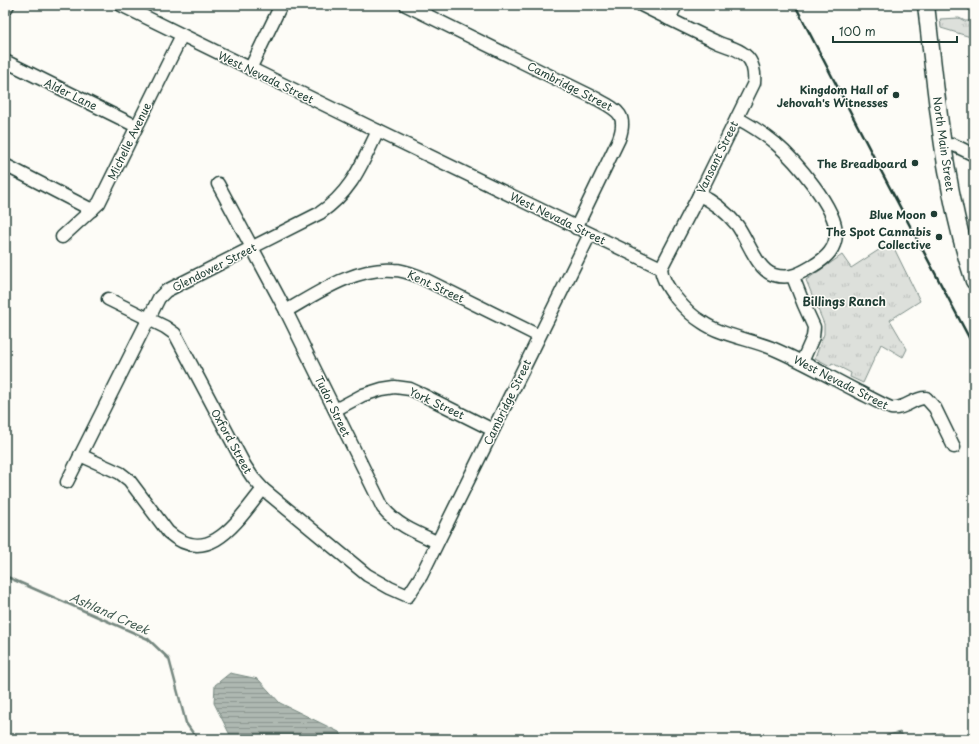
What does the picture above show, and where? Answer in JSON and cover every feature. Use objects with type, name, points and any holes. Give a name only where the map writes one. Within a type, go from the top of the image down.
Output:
[{"type":"main road","name":"North Main Street","points":[[926,5],[942,146],[957,221],[971,259],[974,281]]},
{"type":"street","points":[[5,10],[8,5]]},
{"type":"street","points":[[250,69],[281,5]]},
{"type":"street","name":"Cambridge Street","points":[[406,5],[597,99],[616,110],[620,115],[623,121],[623,129],[576,228]]},
{"type":"street","points":[[641,5],[669,19],[676,5]]},
{"type":"street","name":"West Nevada Street","points":[[126,6],[250,69],[661,268],[663,277],[675,297],[703,323],[766,346],[802,362],[891,408],[901,408],[921,398],[928,400],[935,408],[954,447]]},
{"type":"street","name":"Vansant Street","points":[[661,268],[737,118],[754,83],[755,75],[746,55],[669,19]]},
{"type":"street","name":"Michelle Avenue","points":[[62,237],[98,203],[182,35]]},
{"type":"street","name":"Alder Lane","points":[[5,61],[136,126]]},
{"type":"street","points":[[699,195],[711,201],[730,218],[742,233],[764,270],[769,274],[780,277],[793,277],[824,258],[833,248],[836,234],[834,225],[820,196],[800,167],[760,131],[737,118]]},
{"type":"street","name":"Glendower Street","points":[[67,482],[159,298],[166,292],[320,213],[332,205],[343,194],[353,180],[378,131]]},
{"type":"street","points":[[942,146],[954,145],[974,154]]},
{"type":"street","points":[[5,166],[92,210]]},
{"type":"street","name":"Tudor Street","points":[[218,184],[286,311],[383,508],[389,516],[407,529],[437,542]]},
{"type":"street","name":"Cambridge Street","points":[[424,570],[590,234]]},
{"type":"street","name":"Kent Street","points":[[286,311],[332,285],[344,280],[373,271],[395,270],[418,276],[539,336]]},
{"type":"street","points":[[793,277],[814,327],[813,337],[802,362]]},
{"type":"street","name":"Oxford Street","points":[[108,299],[165,327],[175,334],[245,466],[263,489],[368,575],[390,588],[408,596],[424,570]]},
{"type":"street","name":"York Street","points":[[335,410],[363,395],[382,389],[395,387],[410,389],[417,392],[492,430]]},
{"type":"street","points":[[80,455],[120,474],[129,480],[168,532],[180,541],[187,543],[208,543],[222,536],[230,530],[263,489]]},
{"type":"green space","points":[[959,18],[965,21],[974,21],[974,38],[941,28],[940,19]]},
{"type":"green space","points":[[891,242],[920,301],[890,320],[907,349],[903,357],[881,344],[863,383],[850,377],[851,373],[832,363],[830,366],[815,358],[824,334],[824,324],[806,280],[842,255],[851,268]]},
{"type":"shaded area","points":[[230,673],[258,679],[280,703],[339,732],[345,739],[232,739],[214,703],[215,685]]},
{"type":"shaded area","points":[[900,732],[905,738],[942,733],[945,739],[872,739]]},
{"type":"waterway","name":"Ashland Creek","points":[[5,576],[148,639],[169,659],[186,723],[197,739]]},
{"type":"railway","points":[[795,5],[974,347]]},
{"type":"place","name":"Kingdom Hall of Jehovah's Witnesses","points":[[896,95]]},
{"type":"place","name":"The Breadboard","points":[[915,163]]},
{"type":"place","name":"Blue Moon","points":[[934,214]]},
{"type":"place","name":"The Spot Cannabis Collective","points":[[939,237]]},
{"type":"district","name":"Billings Ranch","points":[[844,301]]}]
